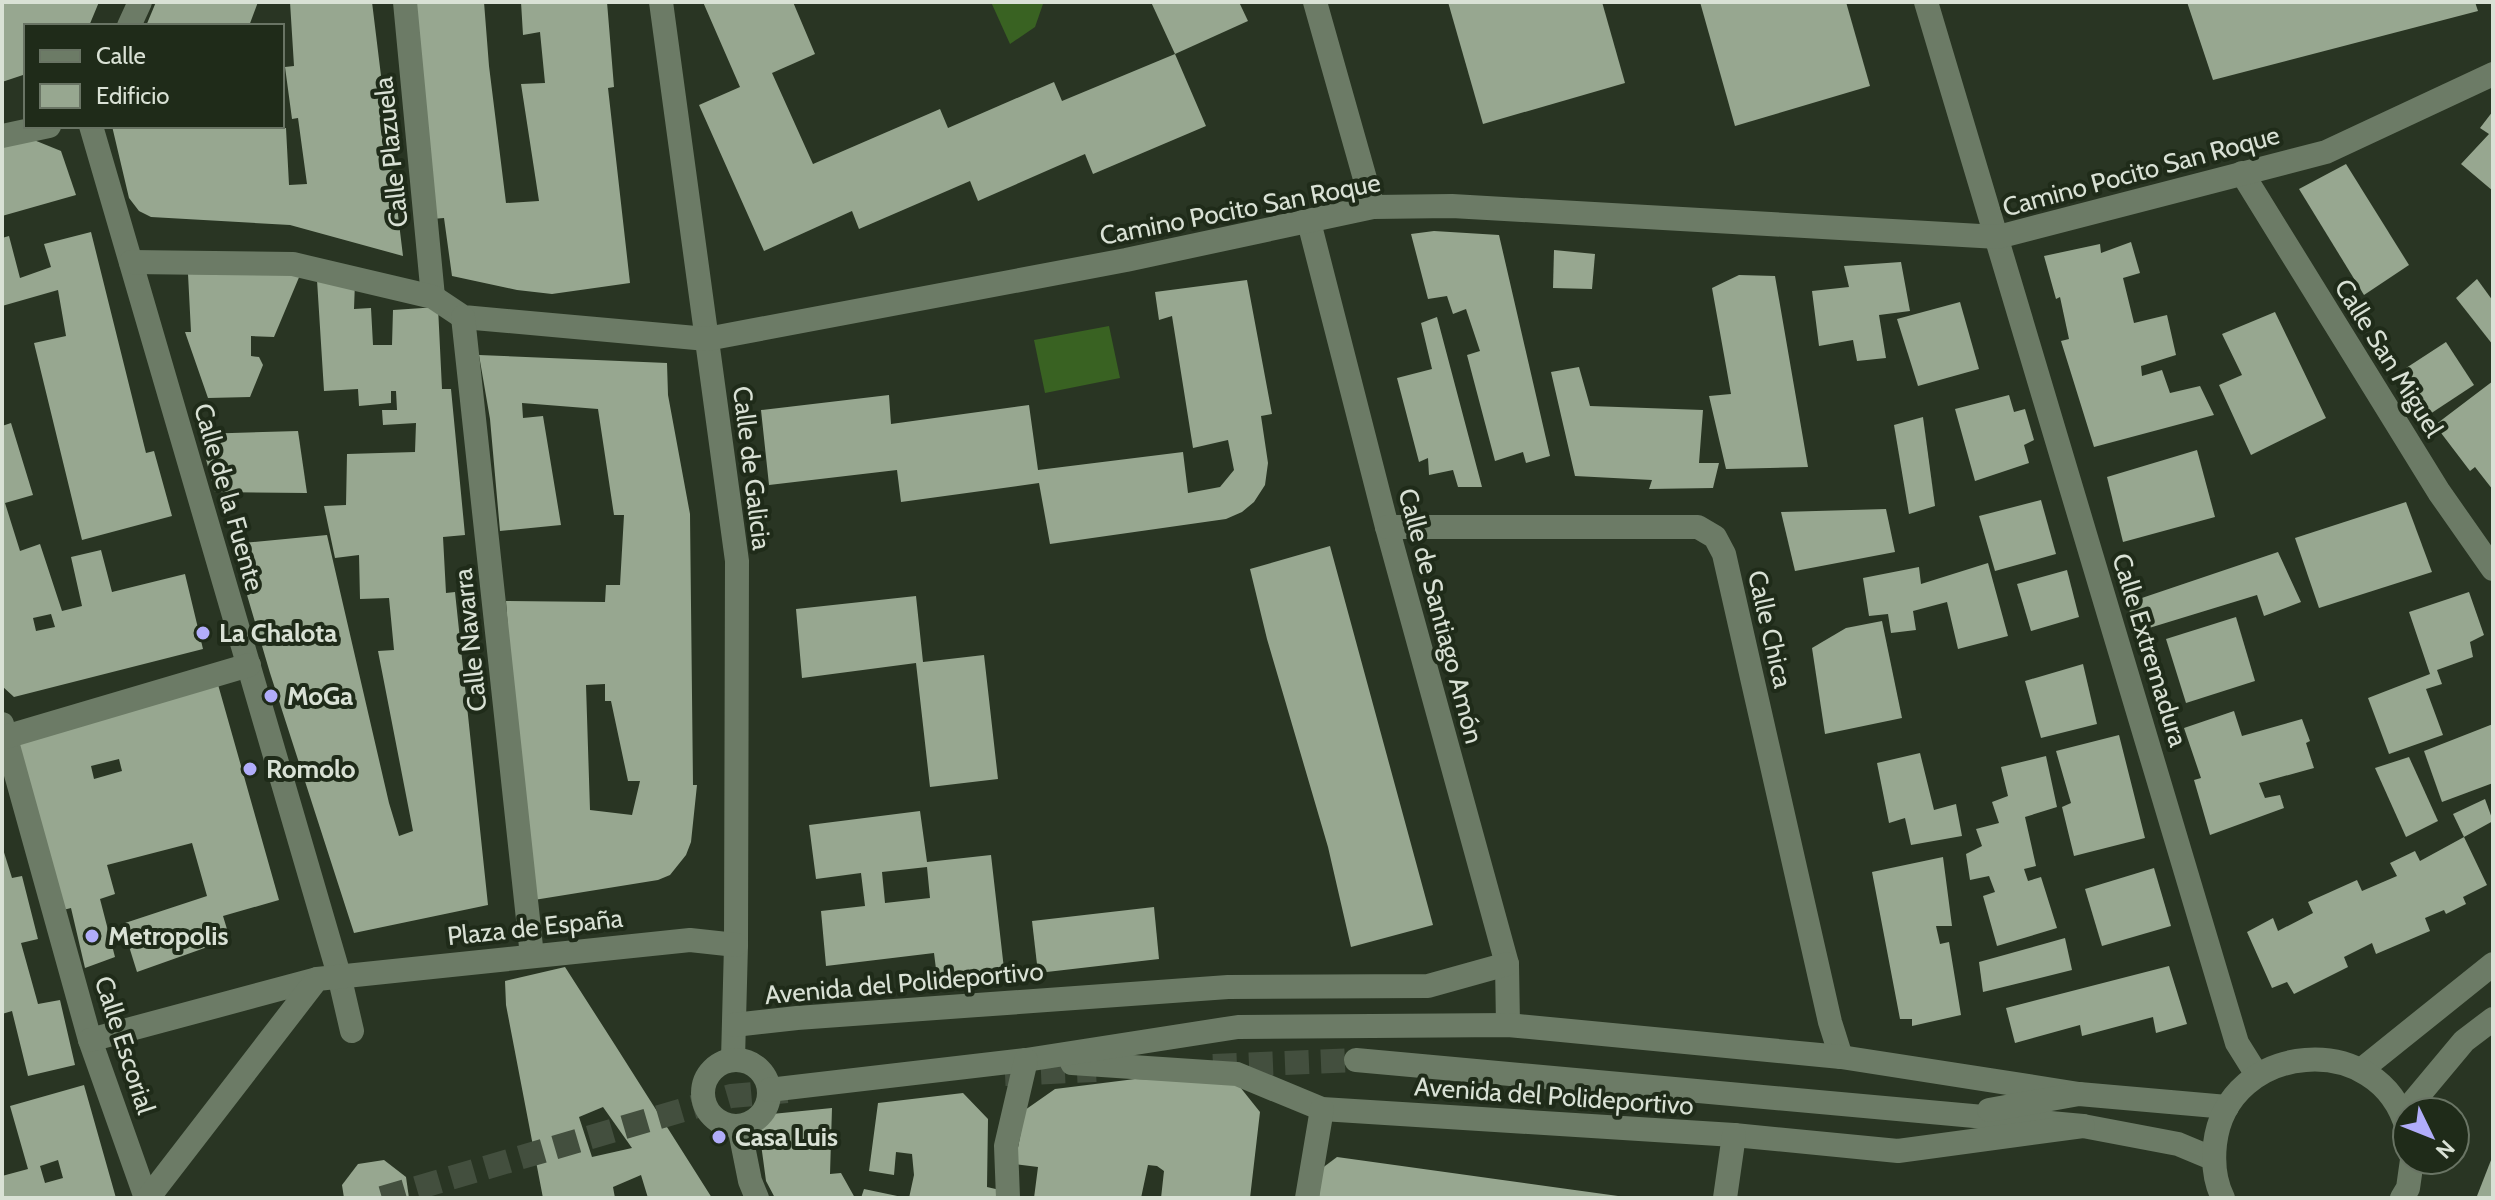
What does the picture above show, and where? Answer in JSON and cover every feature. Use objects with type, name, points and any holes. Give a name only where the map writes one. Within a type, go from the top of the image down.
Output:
[{"type":"street","points":[[130,24],[140,2]]},
{"type":"street","name":"Calle Plazuela","points":[[405,2],[433,297]]},
{"type":"street","name":"Calle de Galicia","points":[[661,2],[737,561],[733,1059]]},
{"type":"street","points":[[1315,2],[1373,207]]},
{"type":"street","name":"Calle Extremadura","points":[[1926,2],[2237,1043],[2257,1075]]},
{"type":"street","name":"Camino Pocito San Roque","points":[[131,262],[293,264],[433,297],[463,317],[707,339],[1373,207],[1452,206],[1998,237],[2326,152],[2493,74]]},
{"type":"street","points":[[2,136],[40,128]]},
{"type":"street","name":"Calle de la Fuente","points":[[92,128],[249,665],[328,977]]},
{"type":"street","name":"Calle San Miguel","points":[[2242,173],[2439,492],[2493,569]]},
{"type":"street","name":"Calle de Santiago Amón","points":[[1309,222],[1387,527],[1507,964],[1508,1025]]},
{"type":"street","name":"Calle Navarra","points":[[463,317],[532,956]]},
{"type":"street","name":"Calle Chica","points":[[1387,527],[1698,527],[1715,537],[1724,554],[1830,1022],[1841,1057]]},
{"type":"street","points":[[3,733],[249,665]]},
{"type":"street","name":"Calle Escorial","points":[[3,733],[90,1040],[147,1198]]},
{"type":"street","name":"Plaza de España","points":[[90,1040],[328,977],[690,940],[736,945]]},
{"type":"street","name":"Avenida del Polideportivo","points":[[734,1025],[1228,987],[1428,986],[1507,964]]},
{"type":"street","points":[[2361,1070],[2493,964]]},
{"type":"street","points":[[147,1198],[328,977],[352,1031]]},
{"type":"street","points":[[2424,1096],[2464,1041],[2493,1019]]},
{"type":"street","name":"Avenida del Polideportivo","points":[[769,1090],[1026,1060],[1238,1027],[1508,1025],[1841,1057],[2079,1094],[2227,1107]]},
{"type":"street","points":[[733,1059],[746,1060],[757,1067],[765,1077],[769,1090],[768,1103],[762,1115],[739,1126],[714,1119],[706,1109],[702,1096],[703,1083],[709,1072],[720,1063],[733,1059]]},
{"type":"street","points":[[2223,1198],[2214,1159],[2217,1132],[2227,1107],[2257,1075],[2291,1061],[2327,1059],[2361,1070],[2386,1089],[2391,1098]]},
{"type":"street","points":[[1008,1198],[1006,1146],[1026,1060]]},
{"type":"street","name":"Avenida del Polideportivo","points":[[1026,1060],[1237,1074],[1322,1109],[1734,1135],[1898,1151],[2083,1126]]},
{"type":"street","name":"Avenida del Polideportivo","points":[[1356,1060],[2083,1126],[2178,1144],[2214,1159]]},
{"type":"street","name":"Avenida del Polideportivo","points":[[1955,1116],[2079,1094]]},
{"type":"street","points":[[1307,1198],[1322,1109]]},
{"type":"street","points":[[739,1126],[750,1181],[757,1198]]},
{"type":"street","points":[[1725,1198],[1734,1135]]},
{"type":"street","points":[[2402,1198],[2410,1176]]},
{"type":"shaded area","points":[[991,2],[1043,4],[1035,27],[1010,44]]},
{"type":"shaded area","points":[[1109,326],[1120,378],[1045,393],[1034,340]]},
{"type":"building","points":[[2,2],[99,2],[90,24],[24,24],[24,75],[2,82]]},
{"type":"building","points":[[156,2],[258,2],[250,24],[147,24]]},
{"type":"building","points":[[290,2],[372,2],[403,256],[290,225],[151,217],[139,211],[129,198],[112,128],[286,128],[289,185],[307,184],[298,118],[292,119],[285,67],[294,66]]},
{"type":"building","points":[[407,2],[484,2],[506,203],[539,201],[521,84],[545,83],[540,32],[523,35],[521,2],[607,2],[614,87],[608,88],[630,283],[552,294],[452,276],[444,218],[432,219]]},
{"type":"building","points":[[703,2],[793,2],[815,54],[772,73],[813,164],[940,109],[948,128],[1054,82],[1062,101],[1175,54],[1206,126],[1093,174],[1085,154],[978,201],[970,181],[859,229],[852,211],[764,251],[699,105],[740,87]]},
{"type":"building","points":[[1151,2],[1239,2],[1248,21],[1175,54]]},
{"type":"building","points":[[1448,2],[1602,2],[1625,83],[1483,124]]},
{"type":"building","points":[[1700,2],[1846,2],[1870,86],[1735,126]]},
{"type":"building","points":[[2187,2],[2475,2],[2478,11],[2213,80]]},
{"type":"building","points":[[2493,111],[2493,191],[2461,164],[2489,134],[2480,128]]},
{"type":"building","points":[[29,138],[61,151],[76,195],[2,216],[2,145]]},
{"type":"building","points":[[2346,164],[2409,265],[2364,295],[2299,189]]},
{"type":"building","points":[[1434,231],[1499,235],[1550,456],[1526,463],[1523,452],[1495,461],[1467,355],[1480,351],[1466,309],[1453,314],[1447,296],[1428,299],[1411,234]]},
{"type":"building","points":[[91,232],[146,453],[154,451],[172,516],[82,540],[34,343],[66,336],[58,290],[2,306],[2,238],[9,236],[20,278],[51,267],[44,244]]},
{"type":"building","points":[[2131,242],[2140,273],[2123,278],[2134,323],[2167,315],[2176,355],[2141,366],[2142,376],[2162,370],[2170,393],[2200,386],[2214,415],[2094,447],[2061,341],[2069,339],[2060,297],[2056,299],[2044,256],[2100,244],[2101,253]]},
{"type":"building","points":[[1554,250],[1595,254],[1592,289],[1553,288]]},
{"type":"building","points":[[1901,262],[1910,311],[1879,315],[1886,358],[1857,361],[1853,340],[1819,346],[1812,291],[1849,287],[1844,266]]},
{"type":"building","points":[[188,274],[300,275],[274,337],[251,336],[251,356],[259,357],[263,365],[250,397],[208,398],[185,332],[191,332]]},
{"type":"building","points":[[1739,275],[1775,276],[1808,467],[1726,469],[1709,396],[1731,394],[1712,288]]},
{"type":"building","points":[[2477,279],[2493,301],[2493,345],[2456,298]]},
{"type":"building","points":[[317,280],[355,282],[354,309],[371,308],[373,345],[392,345],[393,310],[438,307],[442,389],[451,389],[465,535],[443,537],[446,593],[455,592],[488,905],[354,933],[232,544],[327,535],[389,803],[399,836],[413,831],[378,651],[394,650],[389,598],[360,599],[359,555],[335,558],[324,506],[346,505],[347,454],[415,452],[416,423],[383,425],[382,410],[397,410],[396,391],[391,391],[391,403],[359,406],[358,389],[324,391]]},
{"type":"building","points":[[1247,280],[1272,414],[1261,416],[1268,463],[1265,485],[1254,502],[1226,519],[1050,544],[1039,483],[901,502],[897,470],[769,485],[761,410],[889,395],[891,424],[1029,405],[1038,470],[1183,452],[1188,493],[1220,487],[1234,470],[1228,440],[1193,448],[1172,316],[1159,320],[1155,292]]},
{"type":"building","points":[[1960,302],[1979,369],[1918,386],[1897,319]]},
{"type":"building","points":[[2275,312],[2326,418],[2251,455],[2219,385],[2242,375],[2222,334]]},
{"type":"building","points":[[1437,317],[1482,487],[1458,487],[1453,470],[1429,475],[1428,458],[1419,462],[1397,378],[1432,369],[1421,323]]},
{"type":"building","points":[[2446,342],[2474,385],[2430,414],[2403,370]]},
{"type":"building","points":[[479,355],[667,363],[668,395],[690,514],[693,785],[697,785],[691,842],[686,855],[670,875],[658,880],[534,900],[518,774],[506,601],[605,602],[606,585],[620,585],[624,515],[614,515],[598,409],[522,403],[523,418],[543,416],[561,525],[500,531],[490,419]],"holes":[[[605,684],[605,701],[611,701],[628,781],[640,781],[632,815],[590,810],[586,685]]]},
{"type":"building","points":[[1579,367],[1590,406],[1703,410],[1699,463],[1719,463],[1713,488],[1649,489],[1652,480],[1575,476],[1551,372]]},
{"type":"building","points":[[2493,381],[2493,490],[2475,467],[2470,471],[2435,425]]},
{"type":"building","points":[[2009,395],[2014,412],[2025,409],[2034,440],[2024,445],[2029,463],[1975,481],[1955,409]]},
{"type":"building","points":[[1923,417],[1935,506],[1909,514],[1894,425]]},
{"type":"building","points":[[11,423],[33,495],[5,503],[20,551],[40,544],[62,611],[82,606],[71,557],[101,550],[112,592],[185,574],[203,649],[14,697],[2,686],[2,426]],"holes":[[[51,614],[55,627],[36,631],[33,618]]]},
{"type":"building","points":[[298,431],[307,493],[215,492],[199,434]]},
{"type":"building","points":[[2197,450],[2215,517],[2123,542],[2107,477]]},
{"type":"building","points":[[2041,500],[2056,554],[1995,571],[1979,516]]},
{"type":"building","points":[[2406,502],[2432,572],[2319,608],[2295,538]]},
{"type":"building","points":[[1886,509],[1895,552],[1795,571],[1781,512]]},
{"type":"building","points":[[1330,546],[1433,925],[1351,947],[1328,847],[1267,639],[1250,569]]},
{"type":"building","points":[[2278,552],[2301,602],[2264,616],[2257,595],[2136,632],[2127,603]]},
{"type":"building","points":[[1988,563],[2008,636],[1958,649],[1947,602],[1913,611],[1916,630],[1891,633],[1888,614],[1869,616],[1863,578],[1919,567],[1921,584]]},
{"type":"building","points":[[2067,570],[2079,617],[2031,631],[2017,584]]},
{"type":"building","points":[[2469,592],[2484,635],[2470,642],[2473,657],[2437,670],[2442,684],[2426,689],[2443,735],[2389,754],[2368,698],[2430,674],[2409,612]]},
{"type":"building","points":[[916,596],[923,662],[984,655],[998,779],[930,787],[916,663],[802,678],[796,609]]},
{"type":"building","points":[[2236,617],[2255,681],[2186,703],[2166,639]]},
{"type":"building","points":[[1882,621],[1902,718],[1825,734],[1812,648],[1846,628]]},
{"type":"building","points":[[2083,664],[2097,724],[2041,738],[2025,681]]},
{"type":"building","points":[[217,681],[279,900],[223,916],[230,939],[137,972],[122,924],[207,896],[192,843],[107,865],[115,894],[100,899],[115,957],[85,968],[71,908],[63,910],[16,741]],"holes":[[[119,759],[122,771],[94,779],[91,766]]]},
{"type":"building","points":[[2234,711],[2242,736],[2302,719],[2310,741],[2306,743],[2314,768],[2259,783],[2265,798],[2280,795],[2284,808],[2210,835],[2194,780],[2201,778],[2184,728]]},
{"type":"building","points":[[2493,724],[2493,783],[2442,802],[2424,751]]},
{"type":"building","points":[[2119,735],[2145,838],[2074,856],[2062,807],[2071,803],[2056,751]]},
{"type":"building","points":[[1920,753],[1934,810],[1956,804],[1962,836],[1911,845],[1905,818],[1889,823],[1877,763]]},
{"type":"building","points":[[2046,756],[2057,807],[2025,817],[2036,866],[2024,869],[2028,881],[2041,877],[2057,928],[1997,946],[1983,896],[1995,892],[1989,876],[1970,880],[1966,854],[1982,846],[1976,829],[1999,823],[1992,802],[2008,796],[2001,767]]},
{"type":"building","points":[[2409,757],[2438,821],[2406,837],[2375,768]]},
{"type":"building","points":[[2485,799],[2493,821],[2464,837],[2453,814]]},
{"type":"building","points":[[920,811],[927,862],[991,855],[1004,969],[937,977],[934,953],[826,966],[821,911],[865,906],[861,873],[816,879],[809,825]],"holes":[[[927,867],[930,898],[885,903],[882,872]]]},
{"type":"building","points":[[2464,837],[2487,885],[2463,897],[2466,904],[2446,914],[2444,910],[2425,918],[2430,931],[2376,954],[2372,943],[2344,957],[2348,967],[2294,994],[2287,982],[2272,988],[2247,932],[2273,918],[2278,931],[2313,913],[2308,902],[2357,880],[2362,891],[2397,876],[2390,863],[2415,851],[2420,861]]},
{"type":"building","points":[[2,846],[12,878],[22,876],[38,939],[21,943],[38,1004],[60,1000],[75,1065],[28,1076],[12,1011],[2,1014]]},
{"type":"building","points":[[1943,857],[1952,926],[1936,926],[1940,944],[1949,942],[1961,1015],[1912,1026],[1912,1019],[1900,1019],[1872,872]]},
{"type":"building","points":[[2154,868],[2171,926],[2102,946],[2085,889]]},
{"type":"building","points":[[1154,907],[1159,959],[1038,973],[1032,921]]},
{"type":"building","points":[[2065,938],[2072,970],[1983,992],[1979,962]]},
{"type":"building","points":[[2169,966],[2187,1024],[2156,1033],[2153,1017],[2082,1036],[2080,1025],[2015,1043],[2006,1008]]},
{"type":"building","points":[[565,967],[712,1198],[648,1198],[641,1175],[613,1187],[615,1198],[543,1198],[506,1005],[505,981]],"holes":[[[603,1107],[632,1148],[592,1157],[579,1117]]]},
{"type":"building","points":[[1135,1079],[1236,1082],[1260,1112],[1250,1198],[1161,1198],[1164,1171],[1148,1165],[1141,1198],[1034,1198],[1038,1167],[1015,1164],[1025,1110],[1055,1089]]},
{"type":"building","points":[[84,1085],[116,1198],[2,1198],[2,1176],[28,1169],[10,1106]],"holes":[[[58,1160],[63,1178],[45,1183],[40,1166]]]},
{"type":"building","points":[[963,1093],[988,1119],[987,1187],[1000,1190],[999,1198],[909,1198],[914,1175],[912,1154],[896,1152],[894,1175],[869,1171],[878,1103]]},
{"type":"building","points":[[832,1108],[830,1174],[841,1173],[855,1198],[775,1198],[766,1181],[760,1123],[772,1114]]},
{"type":"building","points":[[2493,1155],[2493,1198],[2482,1198],[2477,1196]]},
{"type":"building","points":[[1337,1157],[1618,1198],[1319,1198],[1321,1169]]},
{"type":"building","points":[[384,1160],[406,1177],[409,1198],[344,1198],[342,1185],[358,1164]]},
{"type":"building","points":[[864,1189],[902,1197],[902,1198],[861,1198]]},
{"type":"tunnel","points":[[1213,1066],[1356,1060]]},
{"type":"tunnel","points":[[1005,1074],[1096,1070]]},
{"type":"tunnel","points":[[382,1198],[731,1096],[789,1091]]},
{"type":"place","name":"La Chalota","points":[[203,633]]},
{"type":"place","name":"MoGa","points":[[271,696]]},
{"type":"place","name":"Romolo","points":[[250,769]]},
{"type":"place","name":"Metropolis","points":[[92,936]]},
{"type":"place","name":"Casa Luis","points":[[719,1137]]}]
